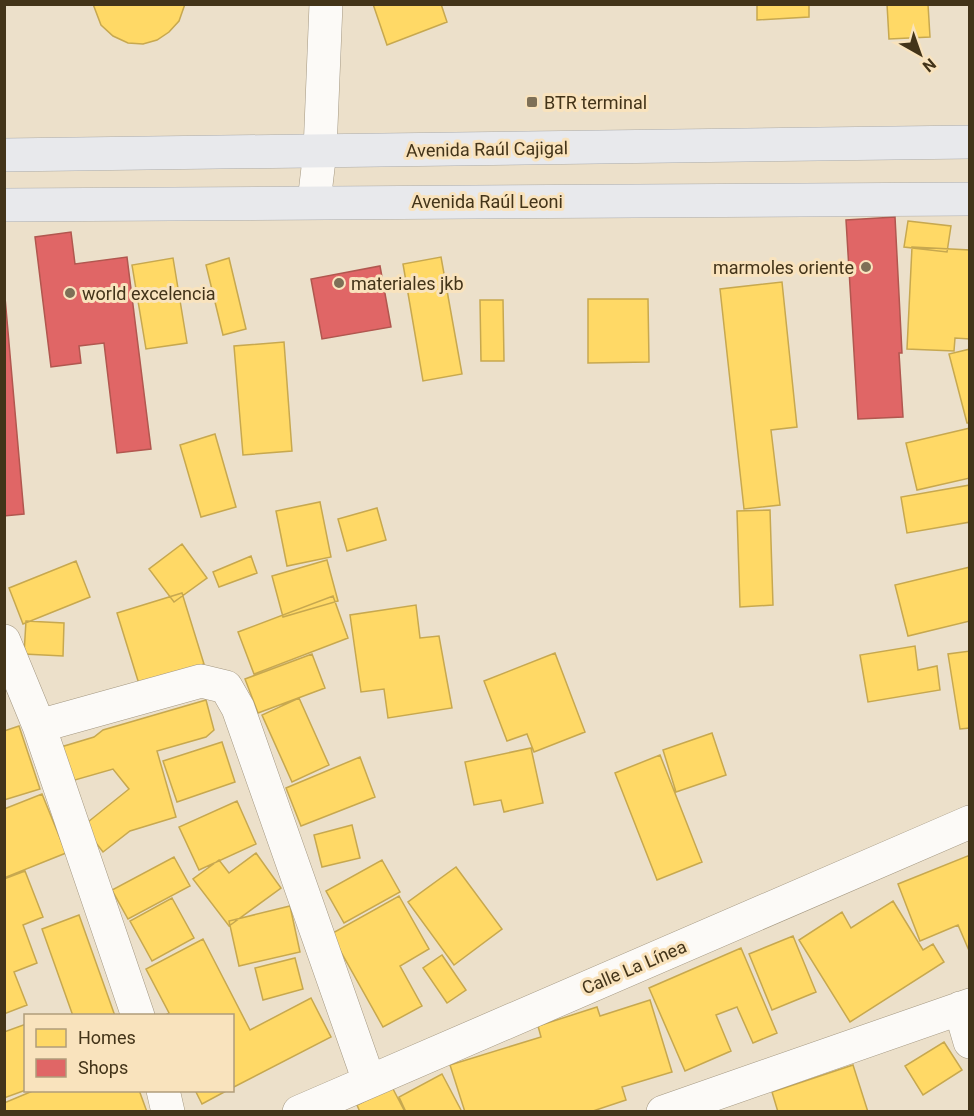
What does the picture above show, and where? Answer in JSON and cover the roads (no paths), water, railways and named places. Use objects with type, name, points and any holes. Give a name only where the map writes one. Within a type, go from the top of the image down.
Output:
[{"type":"main road","name":"Avenida Raúl Cajigal","points":[[4,155],[969,142]]},
{"type":"main road","name":"Avenida Raúl Leoni","points":[[4,205],[969,199]]},
{"type":"street","points":[[314,202],[320,151],[327,4]]},
{"type":"street","points":[[4,641],[39,726],[137,1014]]},
{"type":"street","points":[[39,726],[201,681],[226,687],[237,708],[369,1081]]},
{"type":"street","name":"Calle La Línea","points":[[299,1112],[969,822]]},
{"type":"street","points":[[663,1112],[740,1099],[965,1006],[969,1042]]},
{"type":"street","points":[[163,1092],[168,1112]]},
{"type":"place","name":"BTR terminal","points":[[532,102]]},
{"type":"place","name":"marmoles oriente","points":[[866,267]]},
{"type":"place","name":"materiales jkb","points":[[339,283]]},
{"type":"place","name":"world excelencia","points":[[70,293]]}]
